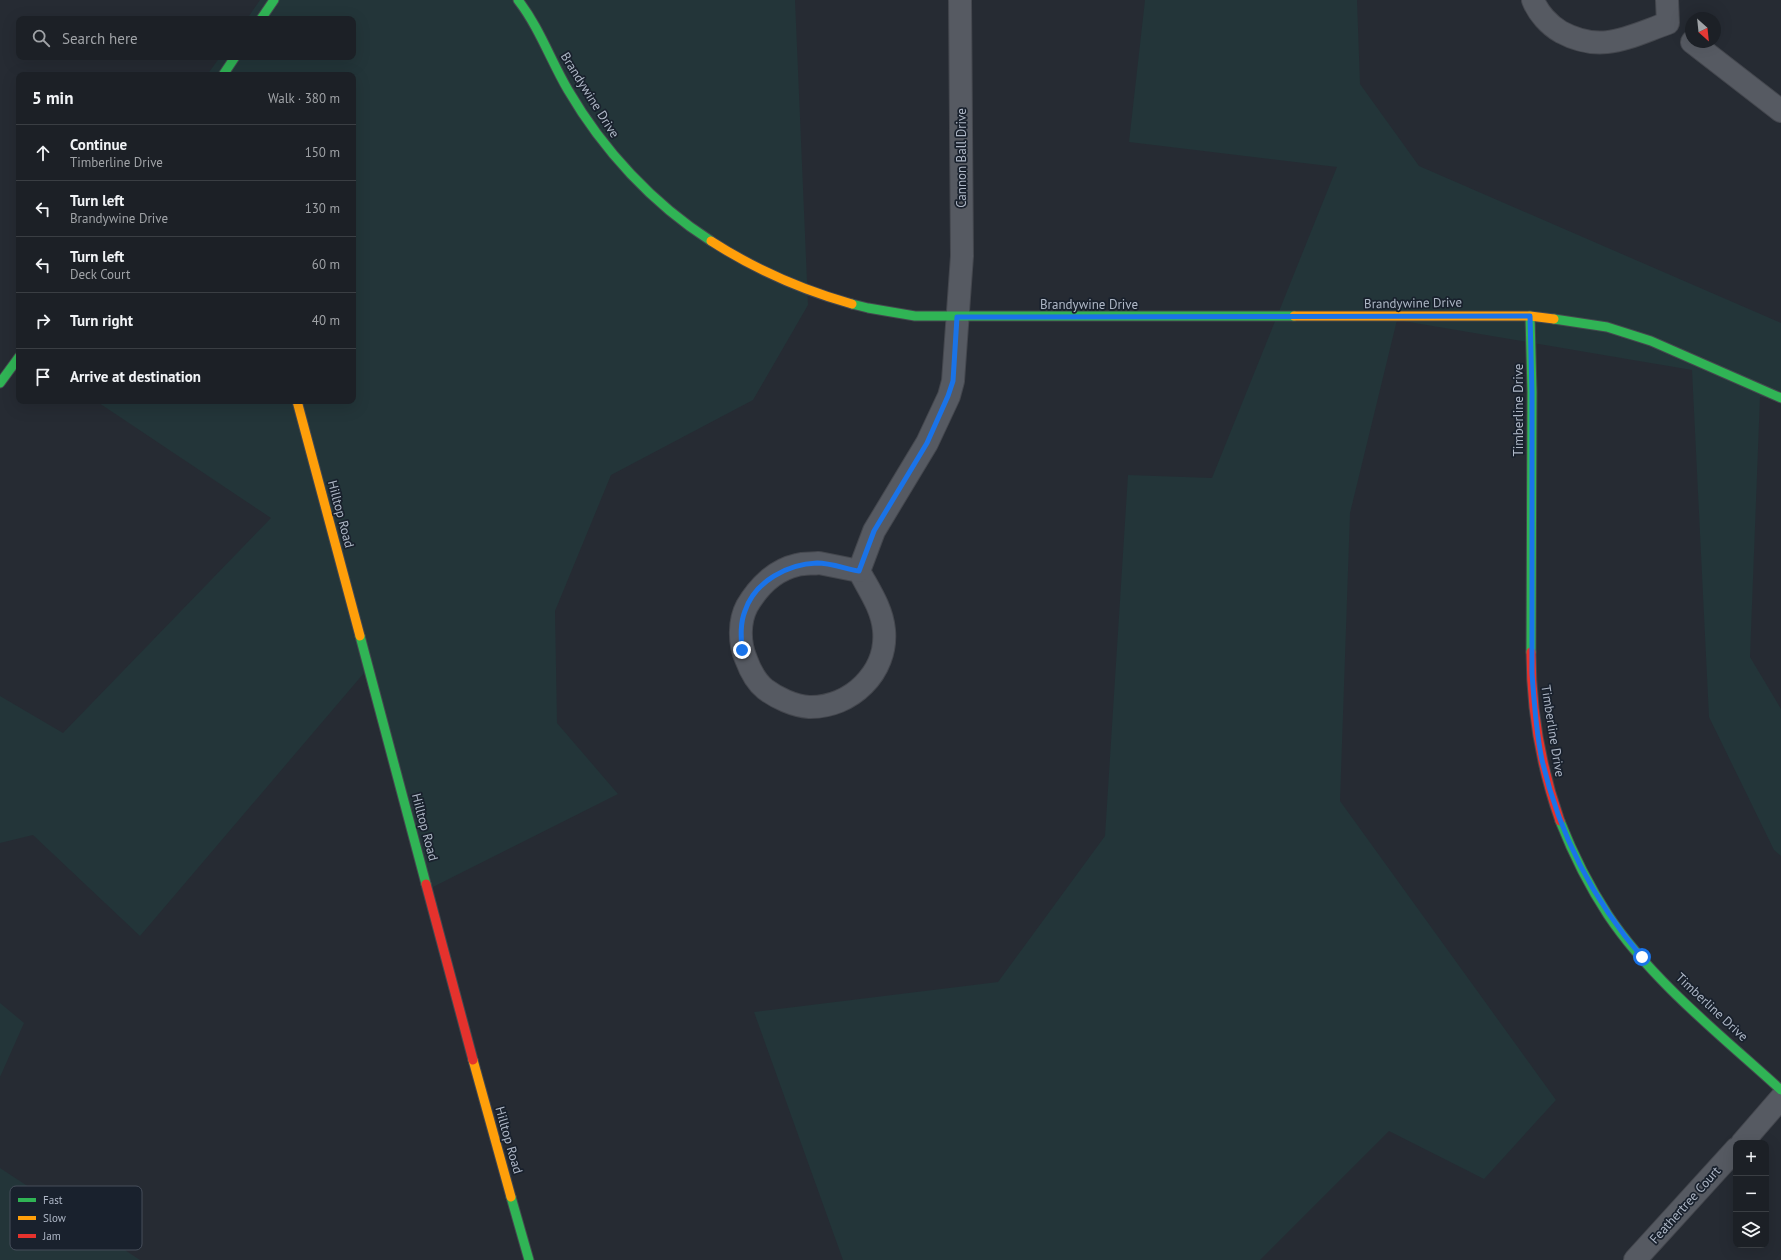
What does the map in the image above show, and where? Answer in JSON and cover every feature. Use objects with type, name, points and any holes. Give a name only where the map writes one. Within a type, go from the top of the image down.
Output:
[{"type":"street","points":[[263,16],[274,0]]},
{"type":"street","name":"Brandywine Drive","points":[[518,0],[527,12],[569,90],[595,132],[631,176],[677,218],[710,242],[741,261],[778,280],[812,293],[890,313],[915,316],[1530,316],[1605,327],[1632,334],[1687,354],[1755,388],[1781,398]]},
{"type":"street","name":"Cannon Ball Drive","points":[[859,571],[874,531],[927,443],[953,381],[962,256],[960,0]]},
{"type":"street","points":[[1533,0],[1537,9],[1553,28],[1575,39],[1599,44],[1614,42],[1668,23]]},
{"type":"street","points":[[1667,0],[1668,23],[1685,36]]},
{"type":"street","points":[[1700,48],[1781,111]]},
{"type":"street","points":[[225,72],[233,60]]},
{"type":"street","name":"Timberline Drive","points":[[1530,316],[1532,392],[1532,673],[1535,714],[1542,759],[1550,788],[1574,854],[1601,904],[1622,934],[1674,990],[1781,1090]]},
{"type":"street","points":[[0,383],[16,361]]},
{"type":"street","name":"Hilltop Road","points":[[298,404],[473,1058],[529,1260]]},
{"type":"street","points":[[819,563],[859,571],[879,607],[884,630],[882,653],[875,672],[859,690],[846,698],[823,706],[808,707],[784,701],[764,688],[752,673],[742,650],[740,635],[745,610],[755,593],[773,575],[797,565],[819,563]]},
{"type":"street","points":[[1745,1140],[1781,1098]]},
{"type":"street","name":"Feathertree Court","points":[[1635,1260],[1733,1152]]},
{"type":"shaded area","points":[[260,0],[795,0],[808,305],[753,400],[611,475],[555,611],[557,723],[618,794],[425,891],[364,673],[140,936],[33,835],[0,843],[0,696],[63,733],[271,518],[100,404],[356,404],[356,72],[209,72],[218,60],[356,60],[356,16],[249,16]]},
{"type":"shaded area","points":[[1145,0],[1357,0],[1360,84],[1419,166],[1781,323],[1781,399],[1760,397],[1750,657],[1781,709],[1781,856],[1774,850],[1709,717],[1692,370],[1397,320],[1350,513],[1340,801],[1556,1100],[1484,1179],[1389,1131],[1260,1260],[843,1260],[754,1012],[998,982],[1105,836],[1128,475],[1212,478],[1337,167],[1129,142]]},
{"type":"shaded area","points":[[0,1003],[24,1023],[0,1077]]},
{"type":"shaded area","points":[[0,1168],[27,1186],[10,1186],[10,1250],[125,1250],[140,1260],[0,1260]]},
{"type":"traffic: fast","points":[[263,16],[274,0]]},
{"type":"traffic: fast","points":[[518,0],[539,33],[568,90],[597,134],[613,154],[649,193],[711,241]]},
{"type":"traffic: fast","points":[[225,72],[233,60]]},
{"type":"traffic: fast","points":[[852,304],[915,316],[1294,316]]},
{"type":"traffic: fast","points":[[1530,316],[1532,392],[1531,652]]},
{"type":"traffic: fast","points":[[1554,319],[1607,327],[1651,341],[1781,398]]},
{"type":"traffic: fast","points":[[0,383],[16,361]]},
{"type":"traffic: fast","points":[[360,636],[426,884]]},
{"type":"traffic: fast","points":[[1560,821],[1570,846],[1601,904],[1645,963],[1712,1029],[1781,1090]]},
{"type":"traffic: fast","points":[[511,1197],[529,1260]]},
{"type":"traffic: slow","points":[[711,241],[762,270],[797,286],[852,304]]},
{"type":"traffic: slow","points":[[1294,316],[1530,316],[1554,319]]},
{"type":"traffic: slow","points":[[298,404],[360,636]]},
{"type":"traffic: slow","points":[[473,1060],[511,1197]]},
{"type":"traffic: jam","points":[[1531,652],[1531,674],[1538,738],[1547,780],[1560,821]]},
{"type":"traffic: jam","points":[[426,884],[473,1060]]},
{"type":"route","points":[[742,650],[740,635],[745,610],[755,593],[773,575],[797,565],[819,563],[859,571],[874,531],[927,443],[948,396],[953,381],[957,317],[1530,316],[1532,392],[1532,673],[1535,714],[1542,759],[1550,788],[1574,854],[1601,904],[1622,934],[1642,957]]}]
